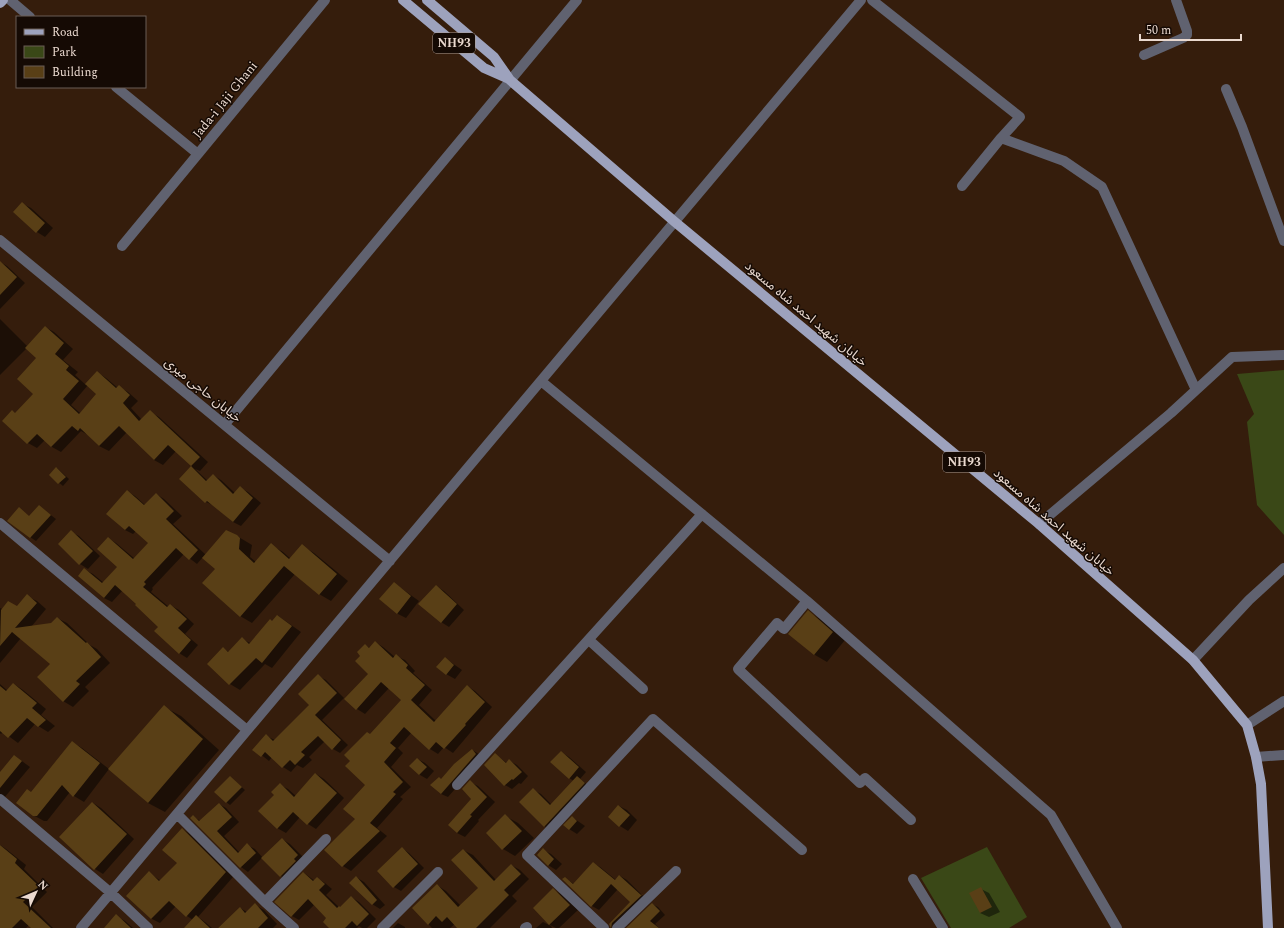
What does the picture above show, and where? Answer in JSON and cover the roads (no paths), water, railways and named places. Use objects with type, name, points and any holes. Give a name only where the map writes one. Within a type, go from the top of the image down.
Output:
[{"type":"main road","points":[[0,4],[3,0]]},
{"type":"main road","name":"خیابان شهید احمد شاه مسعود","points":[[403,0],[484,68],[510,80]]},
{"type":"main road","name":"خیابان شهید احمد شاه مسعود","points":[[426,0],[494,57],[510,80],[675,222],[1039,524],[1193,660],[1247,725],[1256,756],[1261,784],[1268,928]]},
{"type":"street","points":[[10,0],[29,16]]},
{"type":"street","name":"Jada-i Jaji Ghani","points":[[117,88],[198,154],[324,0]]},
{"type":"street","points":[[225,424],[576,0]]},
{"type":"street","points":[[81,928],[861,0]]},
{"type":"street","points":[[872,0],[1020,117],[962,186]]},
{"type":"street","points":[[1144,55],[1184,38],[1187,35],[1176,0]]},
{"type":"street","points":[[1226,89],[1242,127],[1284,241]]},
{"type":"street","points":[[1001,138],[1064,161],[1102,187],[1196,390]]},
{"type":"street","points":[[122,246],[198,154]]},
{"type":"street","name":"خیابان حاجی میری","points":[[0,240],[390,561]]},
{"type":"street","points":[[1039,524],[1232,358],[1284,355]]},
{"type":"street","points":[[541,381],[806,601],[1051,815],[1117,928]]},
{"type":"street","points":[[458,785],[702,514]]},
{"type":"street","points":[[0,523],[247,730]]},
{"type":"street","points":[[1193,660],[1249,600],[1284,568]]},
{"type":"street","points":[[806,601],[784,629],[777,623],[738,669],[860,783],[865,778],[911,820]]},
{"type":"street","points":[[589,640],[643,689]]},
{"type":"street","points":[[1247,725],[1284,701]]},
{"type":"street","points":[[604,928],[527,855],[653,719],[802,850]]},
{"type":"street","points":[[1256,756],[1284,755]]},
{"type":"street","points":[[0,799],[111,893],[148,928]]},
{"type":"street","points":[[177,814],[265,902],[294,928]]},
{"type":"street","points":[[265,902],[326,839]]},
{"type":"street","points":[[617,928],[676,871]]},
{"type":"street","points":[[382,928],[438,872]]},
{"type":"street","points":[[912,879],[943,928]]}]
